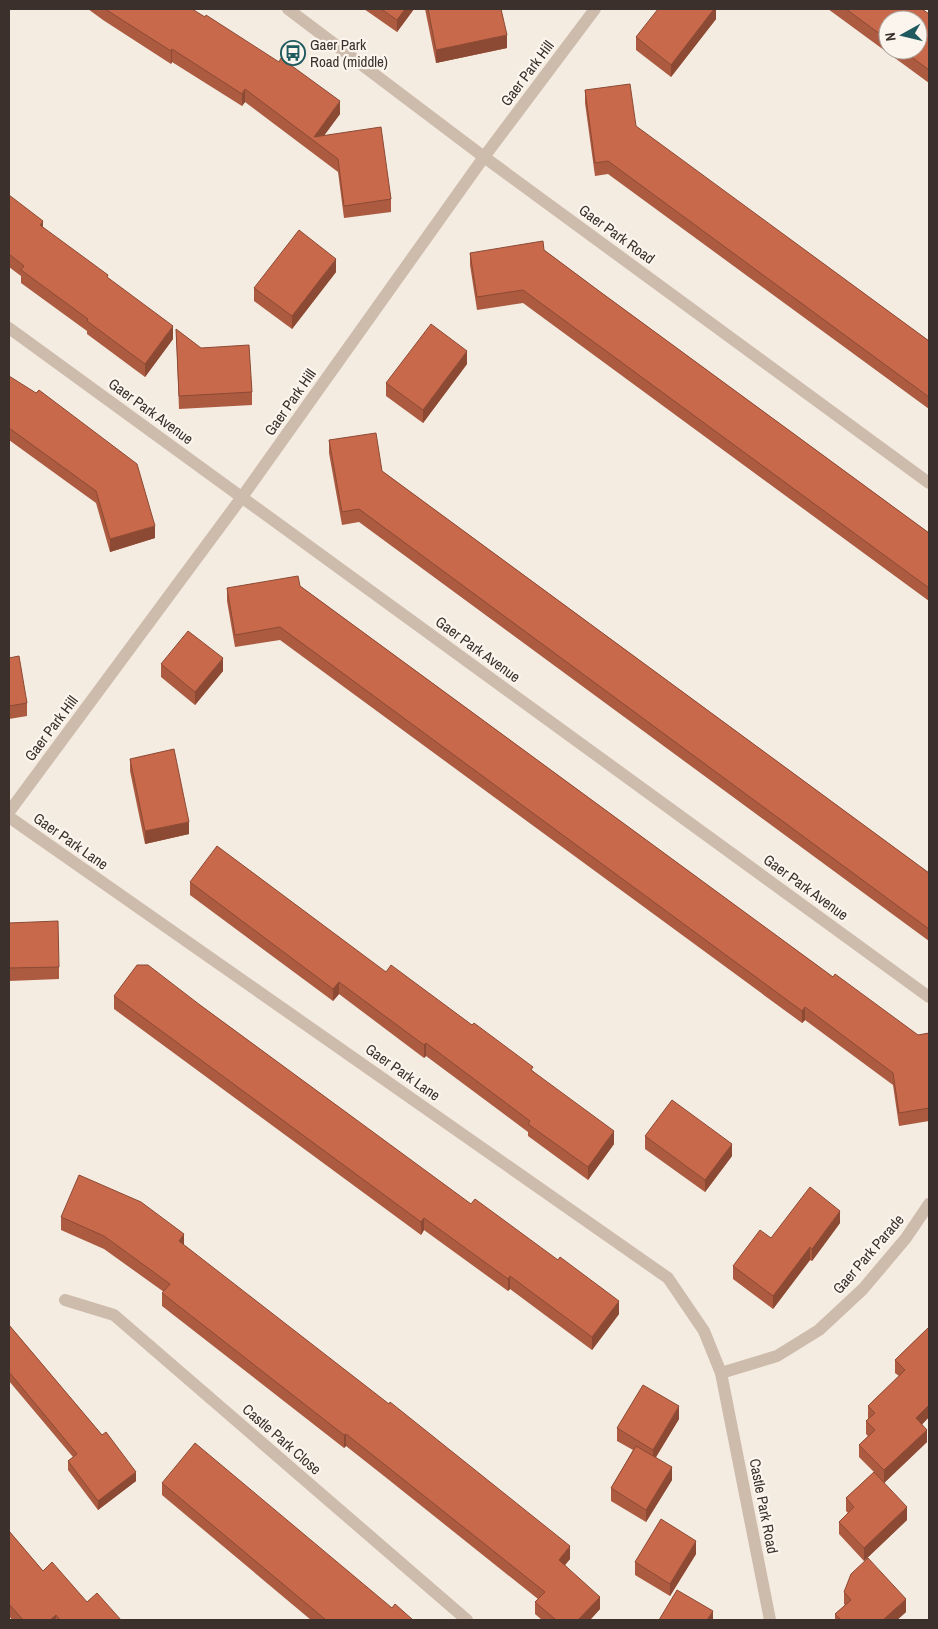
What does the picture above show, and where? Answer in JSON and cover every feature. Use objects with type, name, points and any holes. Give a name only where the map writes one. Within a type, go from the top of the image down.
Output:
[{"type":"street","name":"Gaer Park Road","points":[[288,9],[484,157],[929,482]]},
{"type":"street","name":"Gaer Park Hill","points":[[9,812],[242,497],[484,157],[595,9]]},
{"type":"street","name":"Gaer Park Avenue","points":[[9,328],[929,997]]},
{"type":"street","name":"Gaer Park Lane","points":[[9,817],[668,1278],[704,1331],[721,1373],[726,1398]]},
{"type":"street","name":"Gaer Park Parade","points":[[721,1373],[778,1356],[819,1330],[863,1289],[906,1238],[929,1204]]},
{"type":"street","name":"Castle Park Close","points":[[65,1300],[114,1315],[467,1620]]},
{"type":"street","name":"Castle Park Road","points":[[726,1398],[770,1620]]},
{"type":"building","points":[[105,9],[192,9],[205,17],[206,15],[279,62],[281,58],[340,101],[314,137],[381,127],[391,199],[344,206],[338,159],[245,89],[242,94]]},
{"type":"building","points":[[381,9],[405,9],[397,20]]},
{"type":"building","points":[[428,9],[501,9],[507,35],[436,50]]},
{"type":"building","points":[[658,9],[714,9],[671,65],[636,37]]},
{"type":"building","points":[[846,9],[923,10],[878,10],[878,33]]},
{"type":"building","points":[[928,13],[929,14],[929,70],[916,60],[928,60]]},
{"type":"building","points":[[630,84],[636,126],[929,341],[929,397],[608,161],[595,163],[585,90]]},
{"type":"building","points":[[9,195],[43,221],[40,225],[173,326],[145,364],[21,270],[24,266],[9,254]]},
{"type":"building","points":[[299,230],[336,259],[292,316],[254,288]]},
{"type":"building","points":[[543,241],[544,250],[929,533],[929,588],[523,290],[477,297],[470,253]]},
{"type":"building","points":[[431,324],[467,351],[423,410],[386,383]]},
{"type":"building","points":[[176,329],[201,348],[249,345],[252,392],[179,396]]},
{"type":"building","points":[[9,376],[36,393],[39,390],[137,464],[155,526],[110,539],[96,491],[9,428]]},
{"type":"building","points":[[376,433],[382,471],[929,873],[929,929],[359,509],[342,512],[329,440]]},
{"type":"building","points":[[298,576],[300,586],[833,977],[835,974],[918,1035],[929,1033],[929,1108],[899,1113],[893,1073],[805,1007],[802,1011],[280,627],[235,635],[227,588]]},
{"type":"building","points":[[188,631],[223,658],[195,692],[161,664]]},
{"type":"building","points":[[19,656],[27,703],[9,706],[9,658]]},
{"type":"building","points":[[174,749],[189,822],[145,831],[130,759]]},
{"type":"building","points":[[217,846],[386,972],[391,965],[472,1025],[474,1023],[533,1067],[531,1070],[614,1131],[588,1167],[528,1124],[530,1121],[426,1043],[424,1045],[339,982],[333,989],[190,882]]},
{"type":"building","points":[[58,921],[59,967],[9,968],[9,923]]},
{"type":"building","points":[[137,965],[148,965],[471,1204],[475,1199],[558,1260],[560,1257],[619,1301],[592,1337],[510,1276],[508,1279],[424,1218],[421,1222],[114,996]]},
{"type":"building","points":[[672,1100],[732,1144],[705,1180],[645,1136]]},
{"type":"building","points":[[79,1175],[141,1202],[184,1234],[179,1241],[389,1404],[390,1402],[570,1546],[559,1560],[600,1597],[578,1620],[556,1620],[535,1602],[545,1592],[346,1434],[344,1435],[162,1293],[170,1284],[104,1236],[61,1217]]},
{"type":"building","points":[[810,1187],[840,1211],[812,1249],[810,1247],[773,1296],[733,1266],[760,1230],[771,1238]]},
{"type":"building","points":[[9,1325],[102,1435],[106,1432],[136,1472],[98,1501],[68,1461],[77,1454],[9,1372]]},
{"type":"building","points":[[929,1327],[929,1405],[916,1418],[927,1430],[884,1470],[859,1445],[875,1430],[866,1421],[875,1413],[868,1406],[905,1370],[895,1360]]},
{"type":"building","points":[[643,1385],[679,1406],[653,1450],[617,1428]]},
{"type":"building","points":[[195,1443],[392,1608],[395,1604],[413,1620],[326,1620],[162,1483]]},
{"type":"building","points":[[636,1446],[672,1467],[646,1510],[611,1488]]},
{"type":"building","points":[[874,1472],[907,1507],[864,1548],[839,1522],[854,1507],[846,1498]]},
{"type":"building","points":[[661,1519],[696,1541],[670,1584],[635,1562]]},
{"type":"building","points":[[9,1531],[43,1571],[52,1562],[87,1602],[97,1593],[121,1620],[60,1620],[56,1615],[50,1620],[23,1620],[9,1604]]},
{"type":"building","points":[[868,1558],[906,1599],[883,1620],[841,1620],[835,1614],[851,1600],[844,1592],[851,1574]]},
{"type":"building","points":[[677,1590],[713,1611],[707,1620],[659,1620]]},
{"type":"place","name":"Gaer Park Road (middle)","points":[[293,53]]}]
